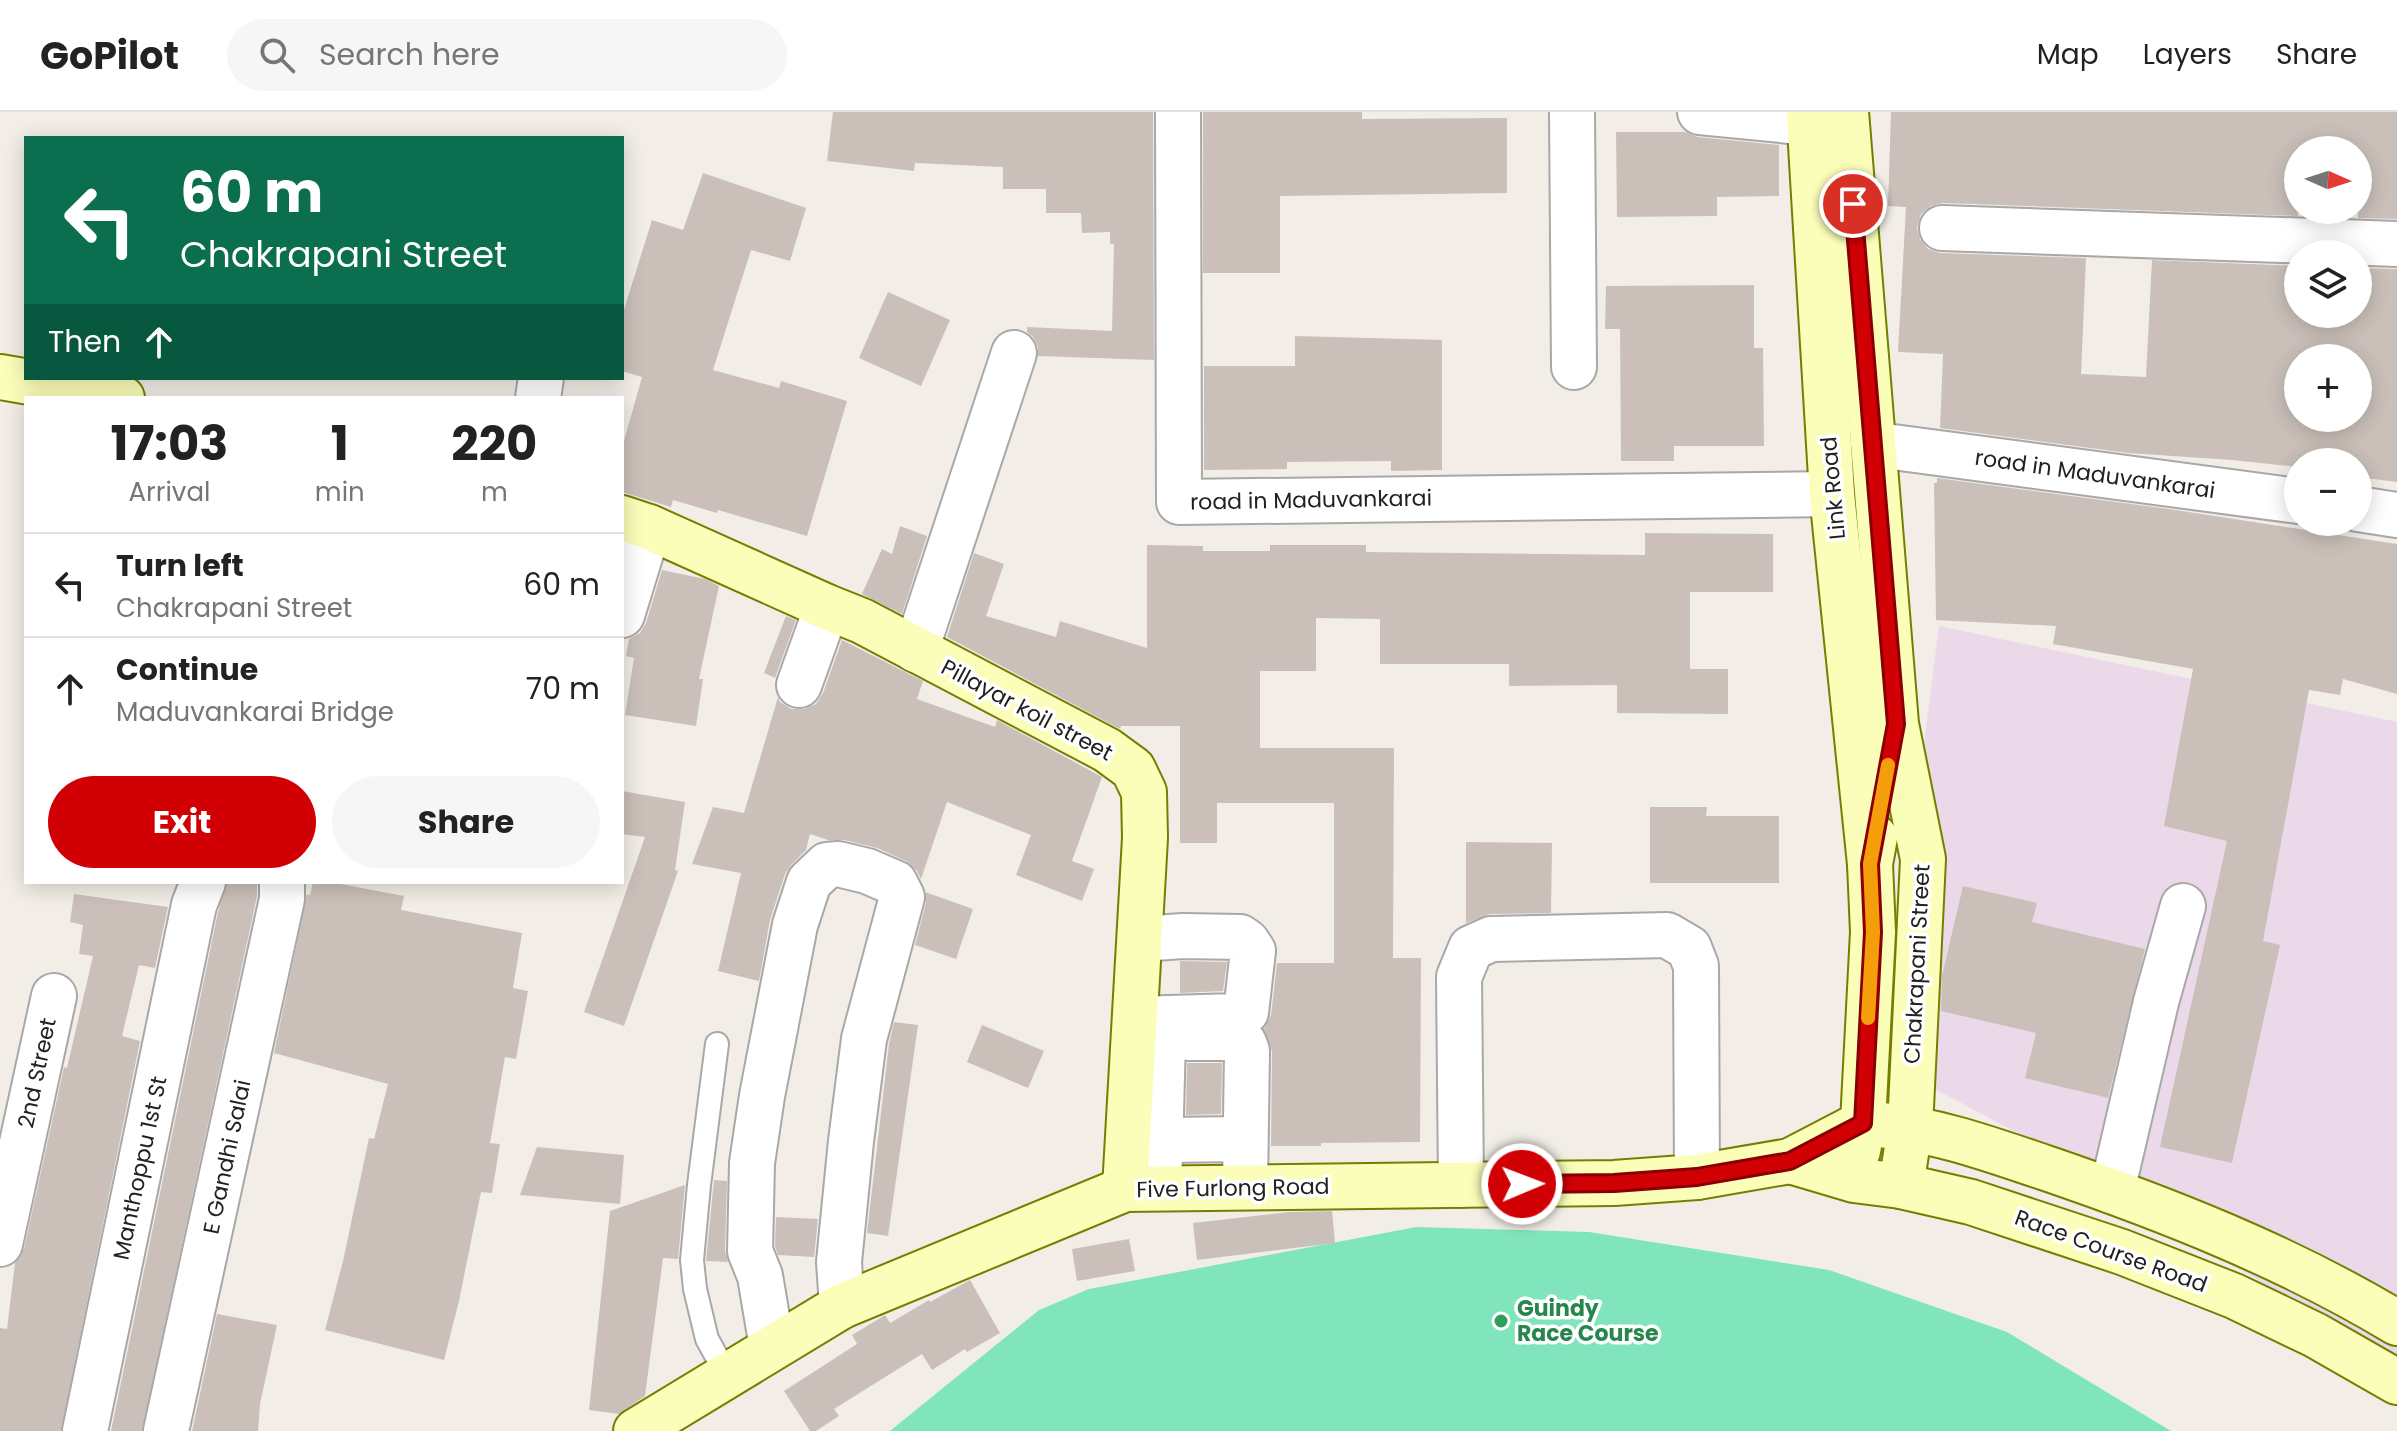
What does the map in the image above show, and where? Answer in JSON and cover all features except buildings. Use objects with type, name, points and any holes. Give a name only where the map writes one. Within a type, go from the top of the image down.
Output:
[{"type":"street","name":"road in Maduvankarai","points":[[1178,112],[1179,502],[1832,494]]},
{"type":"street","points":[[1572,112],[1574,367]]},
{"type":"street","points":[[1700,112],[1821,116],[1896,724]]},
{"type":"street","points":[[1867,112],[1923,859]]},
{"type":"street","name":"Link Road","points":[[1821,116],[1832,494],[1870,864]]},
{"type":"street","points":[[1942,228],[2397,244]]},
{"type":"street","points":[[916,650],[1014,353]]},
{"type":"street","points":[[0,377],[110,396]]},
{"type":"street","name":"road in Maduvankarai","points":[[1893,447],[2284,499]]},
{"type":"street","points":[[2372,511],[2397,515]]},
{"type":"street","points":[[624,601],[635,523]]},
{"type":"street","name":"Pillayar koil street","points":[[635,523],[862,621],[1107,750],[1133,769],[1144,792],[1145,838],[1140,939],[1144,1032],[1142,1188]]},
{"type":"street","points":[[799,685],[827,607]]},
{"type":"street","name":"Chakrapani Street","points":[[1896,724],[1923,859],[1910,1128],[1901,1186]]},
{"type":"street","name":"Chakrapani Street","points":[[1854,1180],[1863,1123],[1873,932],[1870,864],[1896,724]]},
{"type":"street","points":[[772,1347],[760,1276],[750,1251],[754,1150],[795,925],[809,882],[827,865],[838,864],[867,871],[895,883],[902,897],[864,1039],[839,1262],[842,1306]]},
{"type":"street","name":"E Gandhi Salai","points":[[166,1431],[282,899],[282,884]]},
{"type":"street","name":"Manthoppu 1st St","points":[[85,1431],[198,894]]},
{"type":"street","points":[[2112,1191],[2156,1002],[2183,906]]},
{"type":"street","points":[[1461,1185],[1459,977],[1471,948],[1491,939],[1667,935],[1689,948],[1696,966],[1697,1177]]},
{"type":"street","points":[[1140,939],[1240,937],[1253,951],[1246,1012],[1144,1032]]},
{"type":"street","name":"2nd Street","points":[[0,1244],[54,996]]},
{"type":"street","points":[[1144,1032],[1231,1038],[1244,1043],[1247,1051],[1245,1187]]},
{"type":"street","points":[[1142,1188],[1160,1140],[1144,1032]]},
{"type":"street","points":[[1863,1123],[1910,1128],[1990,1150],[2112,1191],[2192,1222],[2309,1275],[2397,1323]]},
{"type":"street","name":"Five Furlong Road","points":[[636,1431],[842,1306],[1142,1188],[1614,1183],[1697,1177],[1790,1161],[1863,1123]]},
{"type":"street","points":[[1160,1140],[1245,1139]]},
{"type":"street","name":"Five Furlong Road","points":[[1790,1161],[1854,1180],[1901,1186]]},
{"type":"street","name":"Race Course Road","points":[[1901,1186],[1971,1202],[2122,1252],[2234,1296],[2315,1335],[2397,1382]]},
{"type":"lane","points":[[717,1044],[692,1260],[695,1289],[707,1339],[727,1375]]},
{"type":"shaded area","points":[[1939,626],[2397,722],[2397,1359],[2316,1316],[2036,1143],[1924,1083],[1897,956]]},
{"type":"green space","name":"Guindy Race Course","points":[[1416,1227],[1589,1232],[1829,1270],[2007,1332],[2171,1431],[890,1431],[1039,1310],[1089,1289]]},
{"type":"slow traffic","points":[[1868,1018],[1873,932],[1870,864],[1888,765]]},
{"type":"place","name":"Guindy Race Course","points":[[1501,1321]]},
{"type":"route","points":[[1522,1184],[1614,1183],[1697,1177],[1790,1161],[1863,1123],[1873,932],[1870,864],[1896,724],[1853,204]]}]
